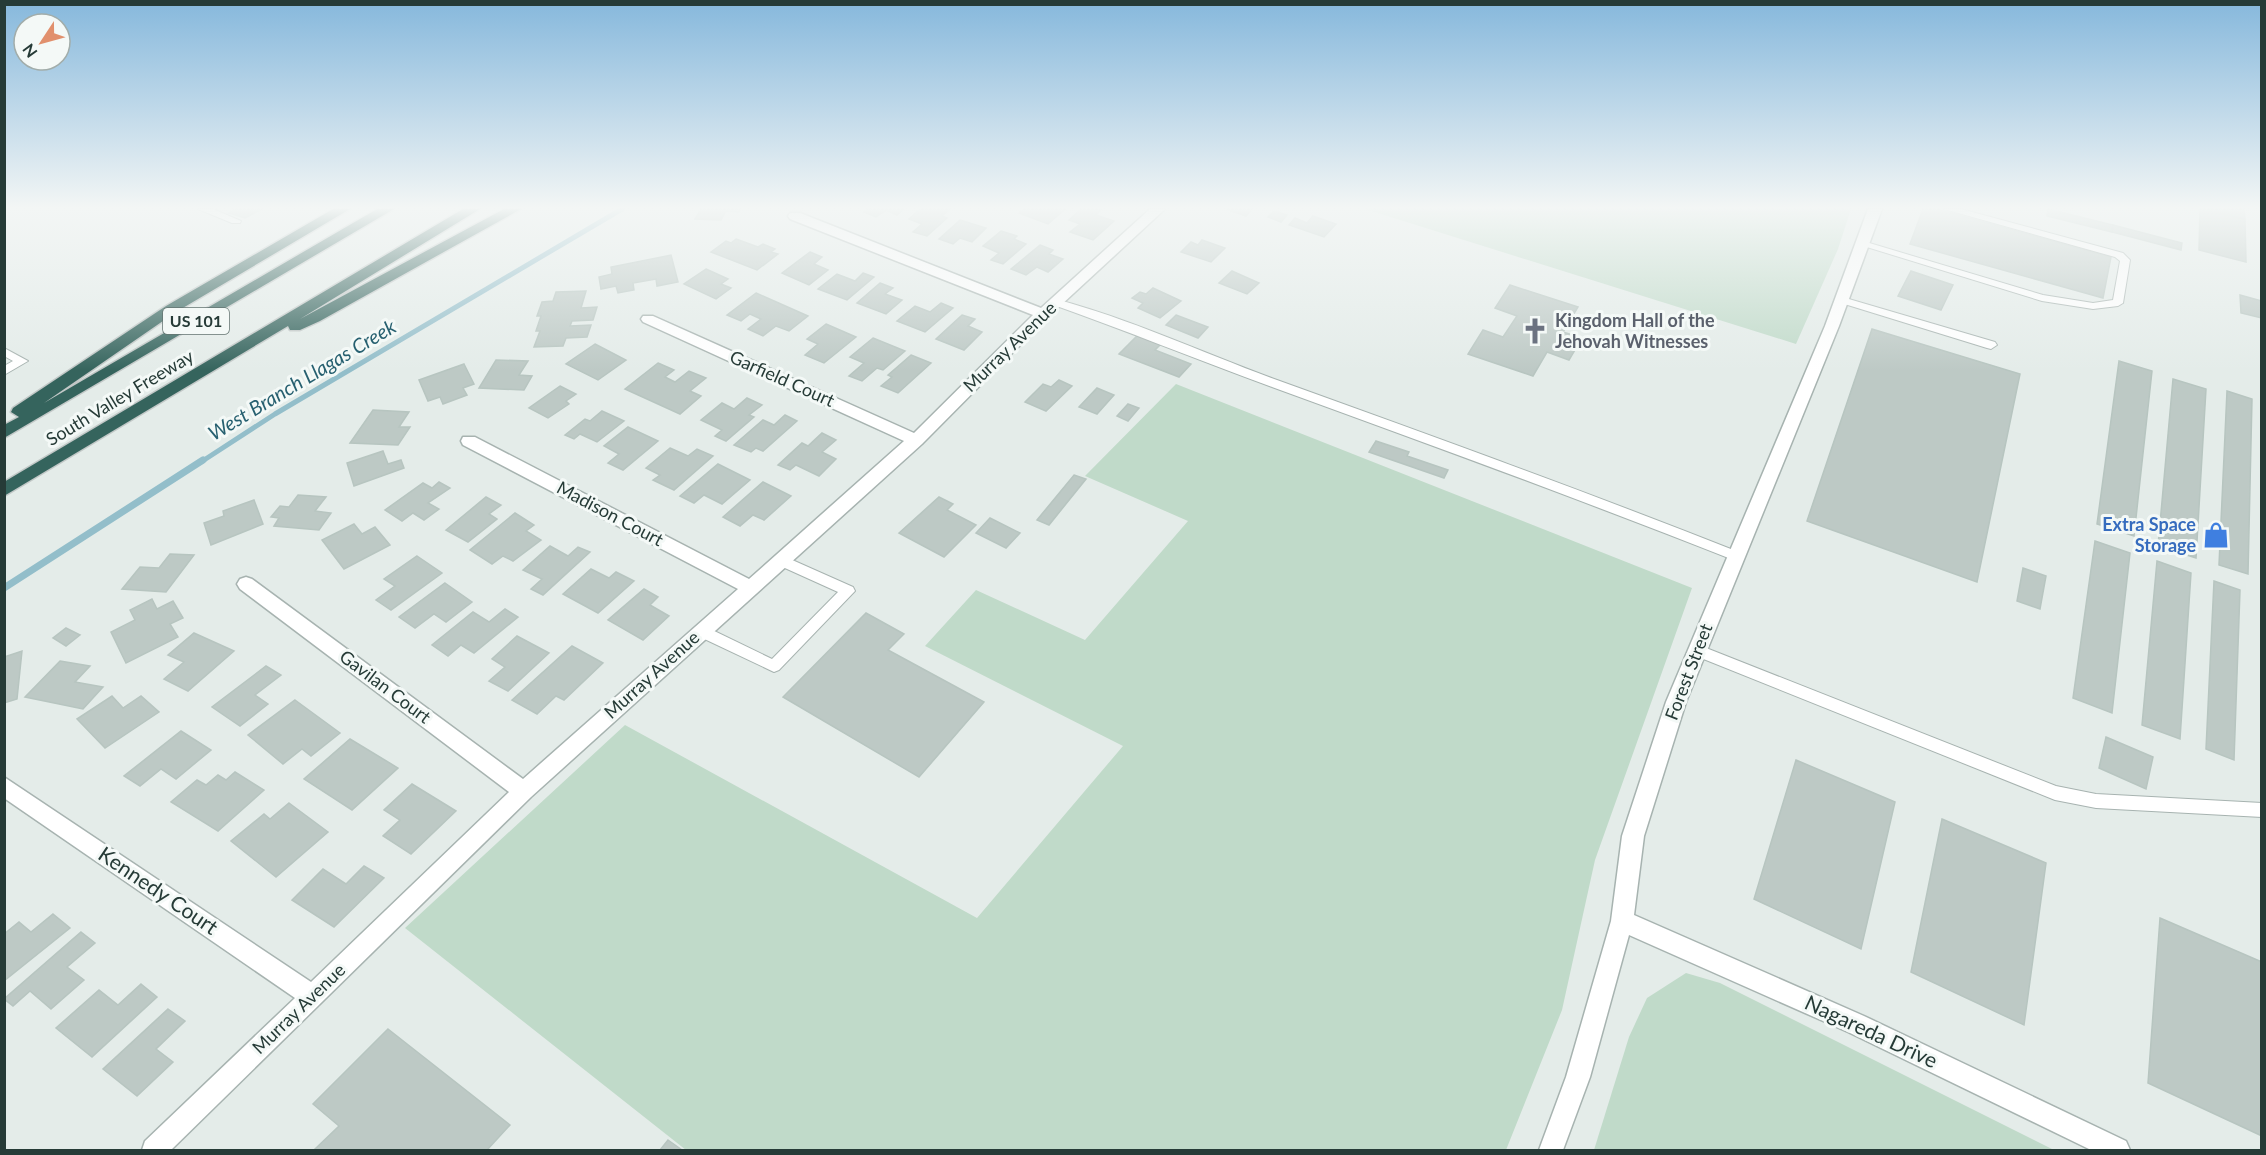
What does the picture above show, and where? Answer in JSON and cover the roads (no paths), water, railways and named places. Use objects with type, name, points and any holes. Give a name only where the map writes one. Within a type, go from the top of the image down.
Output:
[{"type":"highway","points":[[4,422],[171,309],[250,263]]},
{"type":"highway","name":"South Valley Freeway","points":[[4,433],[295,263]]},
{"type":"highway","name":"South Valley Freeway","points":[[4,490],[383,263]]},
{"type":"highway","points":[[227,356],[315,318],[416,263]]},
{"type":"street","points":[[924,263],[1049,308]]},
{"type":"street","name":"Murray Avenue","points":[[154,1150],[524,791],[916,440],[1049,308],[1099,263]]},
{"type":"street","name":"Forest Street","points":[[1551,1150],[1578,1077],[1622,921],[1633,836],[1676,702],[1855,263]]},
{"type":"street","name":"Garfield Court","points":[[648,319],[916,440]]},
{"type":"street","name":"Madison Court","points":[[469,441],[750,587]]},
{"type":"street","name":"Gavilan Court","points":[[246,584],[524,791]]},
{"type":"street","name":"Kennedy Court","points":[[4,786],[312,996]]},
{"type":"street","name":"Nagareda Drive","points":[[1622,921],[1856,1023],[2117,1150]]},
{"type":"lane","points":[[1925,263],[2042,298],[2093,306],[2118,303],[2125,263]]},
{"type":"lane","points":[[1842,300],[1991,345]]},
{"type":"lane","points":[[1049,308],[1158,338],[1240,371],[1610,506],[1736,556]]},
{"type":"lane","points":[[4,351],[22,361],[4,371]]},
{"type":"lane","points":[[701,631],[774,666],[848,591],[781,560]]},
{"type":"lane","points":[[1696,650],[2055,793],[2096,801],[2262,810]]},
{"type":"waterway","name":"West Branch Llagas Creek","points":[[201,462],[275,414],[531,263]]},
{"type":"waterway","name":"West Branch Llagas Creek","points":[[4,588],[203,460]]},
{"type":"place","name":"Kingdom Hall of the Jehovah Witnesses","points":[[1535,331]]},
{"type":"place","name":"Extra Space Storage","points":[[2216,535]]}]
